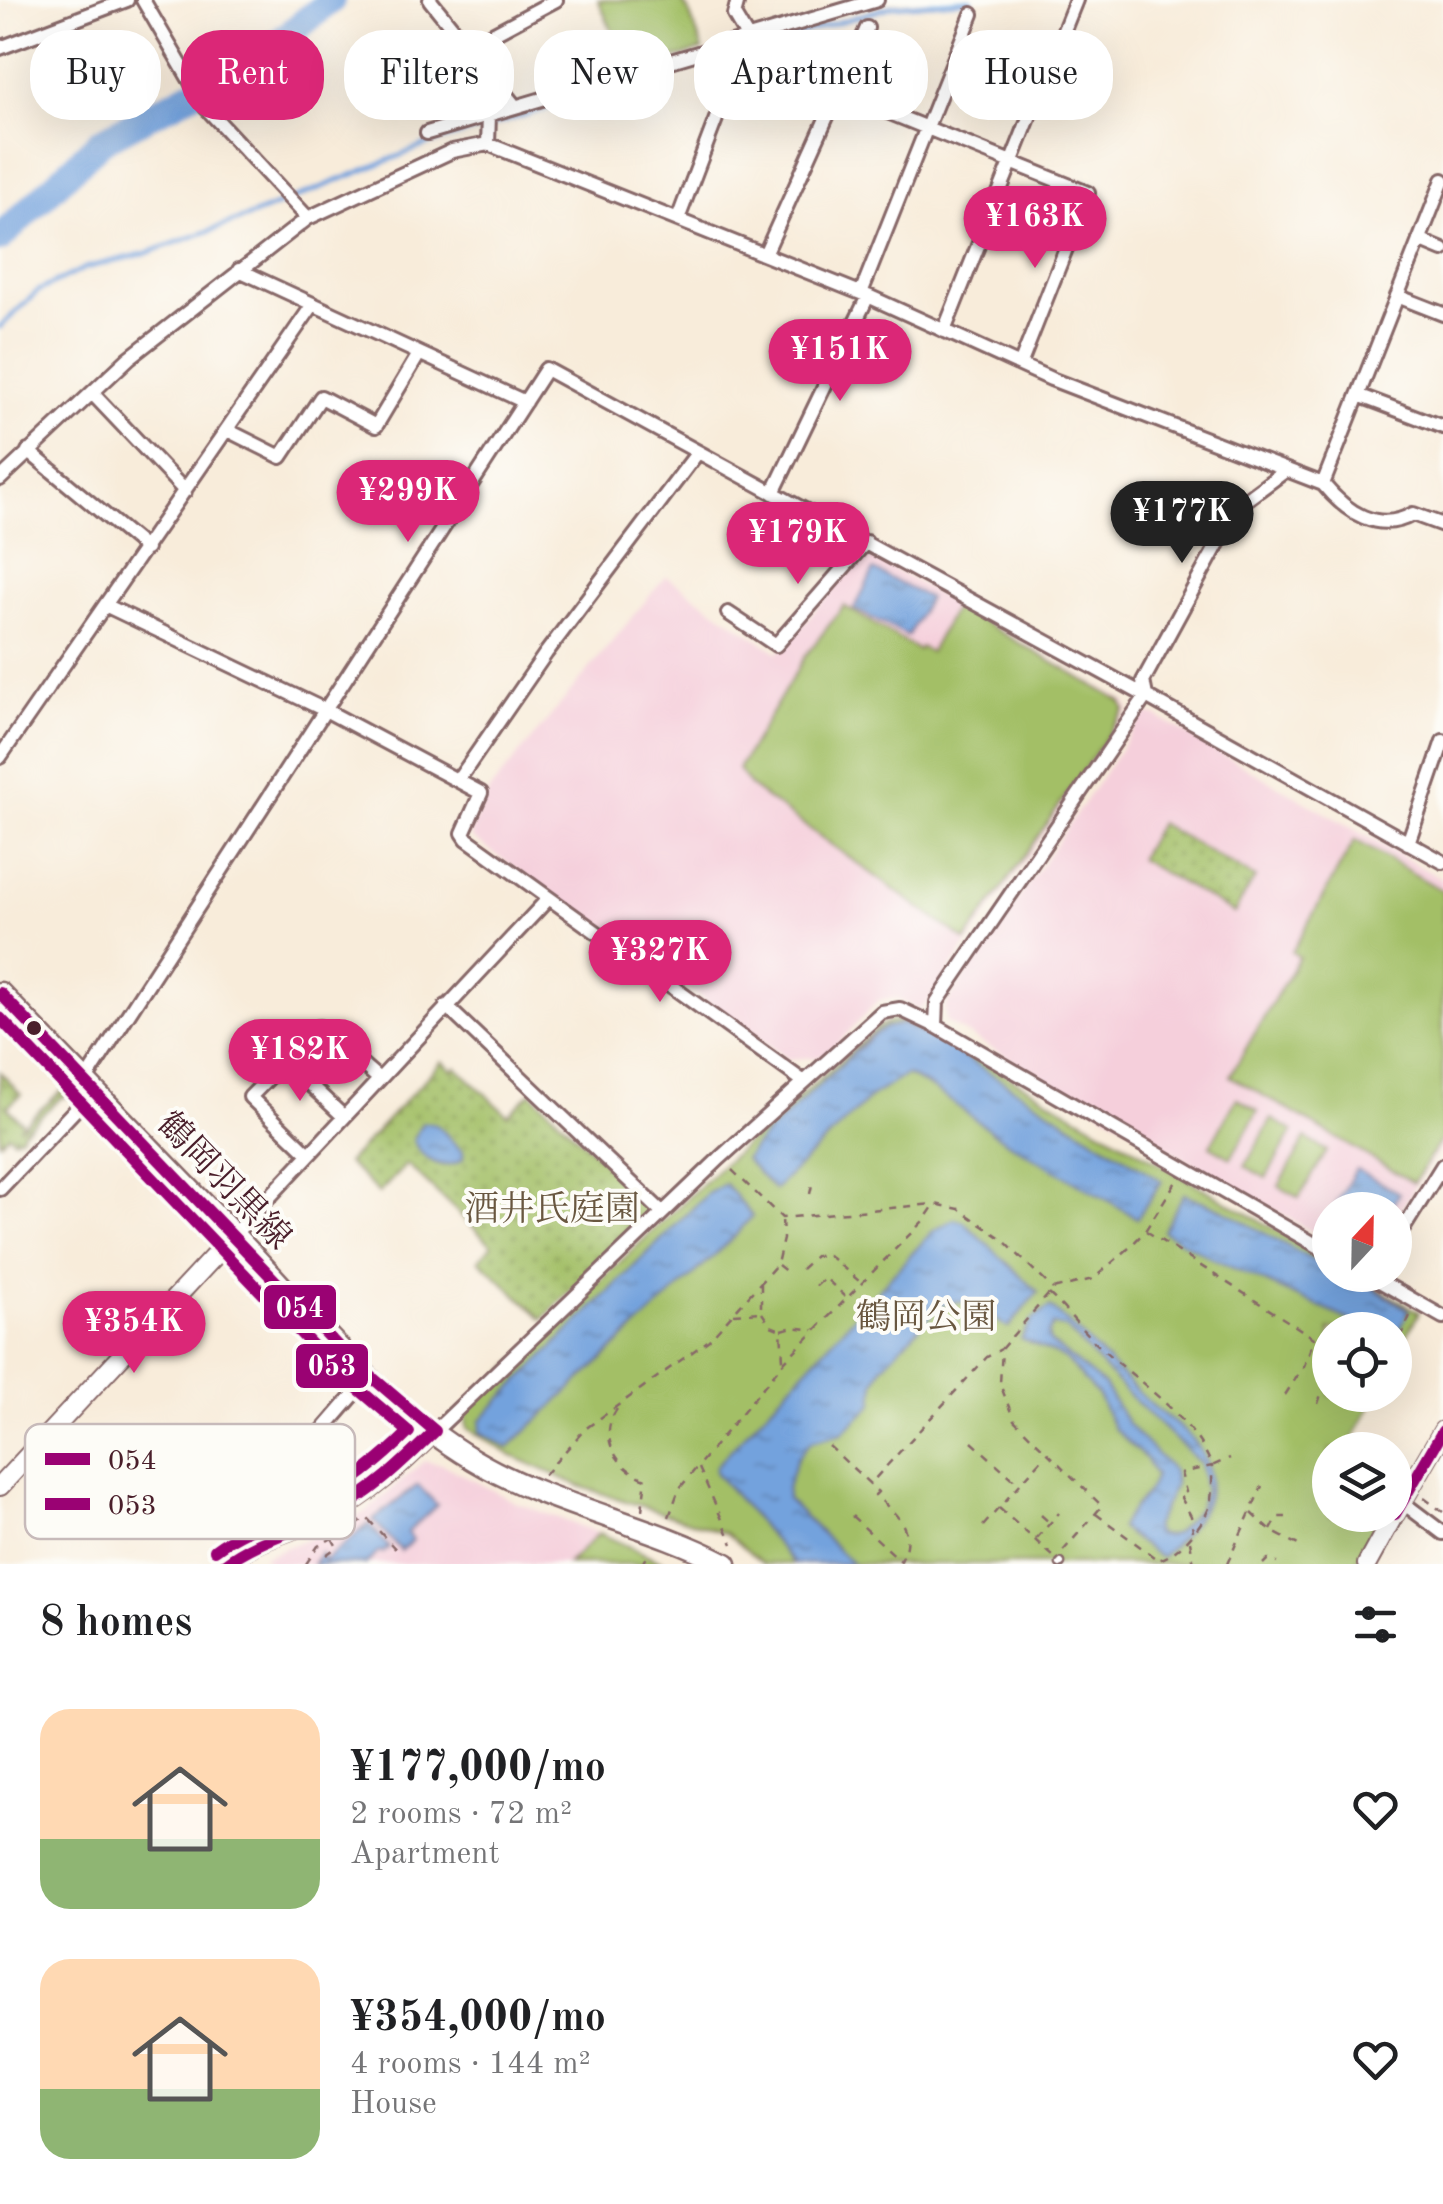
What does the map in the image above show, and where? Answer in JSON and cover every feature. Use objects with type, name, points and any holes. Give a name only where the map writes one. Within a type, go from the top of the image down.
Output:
[{"type":"main road","name":"鶴岡羽黒線","points":[[0,994],[316,1324],[434,1431],[476,1461],[524,1486],[668,1537],[730,1554]]},
{"type":"street","points":[[0,48],[127,0]]},
{"type":"street","points":[[143,0],[206,108],[308,218]]},
{"type":"street","points":[[430,0],[454,30]]},
{"type":"street","points":[[500,30],[556,0]]},
{"type":"street","points":[[738,0],[734,16],[743,30]]},
{"type":"street","points":[[816,17],[821,0]]},
{"type":"street","points":[[771,30],[877,0]]},
{"type":"street","points":[[944,330],[1076,0]]},
{"type":"street","points":[[773,493],[864,295],[972,14]]},
{"type":"street","points":[[515,106],[694,53]]},
{"type":"street","points":[[427,132],[468,120]]},
{"type":"street","points":[[488,144],[489,120]]},
{"type":"street","points":[[678,219],[716,120]]},
{"type":"street","points":[[765,254],[825,120]]},
{"type":"street","points":[[907,120],[1088,193],[1020,365]]},
{"type":"street","points":[[0,479],[92,393],[238,270],[308,218],[452,151],[488,144],[864,295],[1020,365],[1323,484],[1345,508],[1377,523],[1392,524],[1413,514],[1443,525]]},
{"type":"street","points":[[1323,484],[1443,180]]},
{"type":"street","points":[[1419,240],[1443,250]]},
{"type":"street","points":[[238,270],[525,402]]},
{"type":"street","points":[[1397,296],[1443,314]]},
{"type":"street","points":[[0,758],[312,306]]},
{"type":"street","points":[[227,430],[282,457],[321,397],[376,426],[419,354]]},
{"type":"street","points":[[0,1189],[90,1085],[546,369],[1443,862]]},
{"type":"street","points":[[92,393],[185,492]]},
{"type":"street","points":[[1358,395],[1443,428]]},
{"type":"street","points":[[28,451],[146,549]]},
{"type":"street","points":[[458,779],[546,653],[698,452]]},
{"type":"street","points":[[936,1026],[937,1002],[1146,696],[1144,681],[1240,505],[1285,471]]},
{"type":"street","points":[[728,612],[776,645],[866,542]]},
{"type":"street","points":[[105,605],[327,711],[481,792],[464,833],[467,839],[802,1081]]},
{"type":"street","points":[[1408,843],[1443,741]]},
{"type":"street","points":[[58,1424],[548,898]]},
{"type":"street","points":[[446,1006],[662,1212]]},
{"type":"street","points":[[355,1500],[384,1479],[662,1212],[882,1012],[900,1009],[936,1026],[1312,1243]]},
{"type":"street","points":[[309,1154],[250,1097],[319,1027],[378,1079]]},
{"type":"street","points":[[285,1062],[344,1116]]},
{"type":"street","points":[[1412,1215],[1443,1166]]},
{"type":"street","points":[[1400,1292],[1443,1317]]},
{"type":"street","points":[[328,1424],[369,1376]]},
{"type":"street","points":[[1412,1482],[1443,1431]]},
{"type":"street","points":[[0,1486],[25,1459]]},
{"type":"street","points":[[1412,1515],[1443,1533]]},
{"type":"street","points":[[1366,1564],[1383,1532]]},
{"type":"street","points":[[253,1544],[254,1539]]},
{"type":"street","points":[[224,1564],[267,1539]]},
{"type":"path","points":[[544,1476],[584,1429],[709,1340],[777,1264],[783,1239],[782,1218],[731,1169]]},
{"type":"path","points":[[810,1194],[813,1180]]},
{"type":"path","points":[[870,1484],[987,1357],[1002,1348],[1048,1293],[1094,1279],[1145,1231],[1174,1184]]},
{"type":"path","points":[[782,1218],[935,1204],[960,1209],[1001,1238],[1053,1290]]},
{"type":"path","points":[[669,1517],[679,1489],[783,1364],[924,1220],[935,1204]]},
{"type":"path","points":[[1145,1231],[1312,1337]]},
{"type":"path","points":[[801,1269],[815,1256],[828,1255],[860,1282]]},
{"type":"path","points":[[777,1264],[787,1272]]},
{"type":"path","points":[[816,1286],[824,1278],[846,1296]]},
{"type":"path","points":[[761,1281],[764,1320],[781,1330],[793,1327],[816,1331]]},
{"type":"path","points":[[1048,1293],[1075,1324],[1166,1406],[1205,1450],[1212,1466],[1208,1511],[1189,1538],[1165,1559],[1158,1560],[1095,1514]]},
{"type":"path","points":[[1412,1312],[1416,1301]]},
{"type":"path","points":[[730,1316],[762,1312]]},
{"type":"path","points":[[781,1330],[783,1364]]},
{"type":"path","points":[[1286,1395],[1312,1344]]},
{"type":"path","points":[[998,1508],[1056,1559],[1102,1506],[1014,1420],[1000,1384],[1002,1348]]},
{"type":"path","points":[[618,1408],[608,1428],[608,1440],[628,1472],[646,1479],[642,1512]]},
{"type":"path","points":[[972,1442],[1020,1484],[983,1526]]},
{"type":"path","points":[[829,1446],[904,1522],[908,1539],[902,1562],[852,1516]]},
{"type":"path","points":[[1024,1478],[1047,1454]]},
{"type":"path","points":[[1192,1531],[1191,1516],[1179,1494],[1186,1492],[1181,1473],[1230,1458]]},
{"type":"path","points":[[698,1466],[730,1554]]},
{"type":"path","points":[[1227,1564],[1262,1486]]},
{"type":"path","points":[[1423,1497],[1443,1512]]},
{"type":"path","points":[[1035,1540],[1060,1513]]},
{"type":"path","points":[[1252,1514],[1271,1531],[1300,1546]]},
{"type":"path","points":[[1040,1515],[1050,1523]]},
{"type":"path","points":[[1271,1531],[1278,1517],[1286,1517]]},
{"type":"path","points":[[355,1525],[368,1518],[400,1554]]},
{"type":"path","points":[[1189,1538],[1194,1564]]},
{"type":"path","points":[[306,1564],[318,1546],[329,1539]]},
{"type":"path","points":[[326,1555],[338,1547],[333,1539]]},
{"type":"path","points":[[641,1564],[654,1552]]},
{"type":"path","points":[[1264,1564],[1268,1559],[1277,1562]]},
{"type":"shaded area","points":[[865,553],[1125,701],[1129,710],[928,1002],[919,1010],[896,998],[879,1000],[825,1057],[788,1059],[472,838],[470,831],[489,791],[666,576],[778,653]]},
{"type":"shaded area","points":[[1145,713],[1156,716],[1443,880],[1443,1143],[1412,1192],[1312,1192],[1312,1232],[946,1022],[945,1006]]},
{"type":"shaded area","points":[[424,1461],[442,1464],[517,1503],[599,1533],[567,1564],[272,1564],[262,1557],[307,1539],[355,1539],[355,1518]]},
{"type":"green space","points":[[598,0],[681,0],[696,30],[694,53],[674,58],[674,30],[612,30]]},
{"type":"green space","points":[[844,606],[918,650],[921,647],[930,652],[955,606],[1122,702],[1125,710],[966,941],[751,787],[738,769],[806,655]]},
{"type":"green space","points":[[1159,823],[1255,878],[1234,913],[1139,859]]},
{"type":"green space","points":[[1355,840],[1443,891],[1443,1137],[1414,1183],[1230,1076],[1299,957],[1292,952]]},
{"type":"green space","name":"鶴岡公園","points":[[902,1021],[928,1030],[1312,1251],[1312,1292],[1384,1292],[1419,1312],[1412,1326],[1412,1312],[1312,1312],[1312,1412],[1367,1412],[1357,1432],[1312,1432],[1312,1532],[1373,1532],[1355,1564],[763,1564],[726,1533],[582,1487],[512,1456],[467,1428],[465,1412],[478,1397],[720,1167],[879,1026]]},
{"type":"green space","name":"酒井氏庭園","points":[[442,1061],[453,1071],[456,1067],[508,1115],[531,1092],[654,1210],[543,1319],[479,1260],[492,1245],[407,1164],[379,1193],[347,1163]]},
{"type":"green space","points":[[0,1072],[21,1095],[7,1107],[23,1123],[19,1128],[71,1083],[74,1093],[63,1096],[21,1136],[13,1139],[9,1134],[0,1142]]},
{"type":"green space","points":[[1237,1098],[1258,1111],[1231,1158],[1210,1146]]},
{"type":"green space","points":[[1272,1119],[1293,1131],[1266,1178],[1245,1166]]},
{"type":"green space","points":[[1306,1138],[1327,1151],[1299,1198],[1279,1186]]},
{"type":"green space","points":[[599,1533],[667,1564],[567,1564]]},
{"type":"water","points":[[874,570],[928,598],[908,636],[854,609]]},
{"type":"water","points":[[903,1024],[937,1040],[1162,1181],[1137,1218],[1014,1146],[941,1094],[906,1075],[873,1095],[774,1190],[745,1159],[762,1138],[872,1036],[886,1027]]},
{"type":"water","points":[[422,1123],[440,1128],[463,1151],[463,1159],[441,1164],[422,1153],[413,1140]]},
{"type":"water","points":[[1356,1169],[1397,1192],[1343,1192]]},
{"type":"water","points":[[725,1184],[752,1216],[735,1236],[508,1448],[480,1432],[481,1420],[488,1412],[707,1194]]},
{"type":"water","points":[[1184,1194],[1221,1209],[1312,1260],[1312,1292],[1379,1292],[1409,1310],[1331,1312],[1215,1260],[1163,1231]]},
{"type":"water","points":[[954,1219],[964,1222],[1038,1292],[1008,1328],[968,1303],[940,1306],[882,1367],[868,1409],[842,1433],[811,1441],[797,1458],[787,1499],[852,1564],[794,1564],[715,1472],[715,1467],[932,1232]]},
{"type":"water","points":[[1050,1307],[1150,1404],[1187,1434],[1201,1452],[1208,1469],[1206,1500],[1187,1530],[1160,1558],[1120,1528],[1149,1490],[1155,1475],[1145,1458],[1114,1429],[1099,1397],[1064,1358],[1021,1339],[1032,1320]],"holes":[[[1053,1325],[1066,1328],[1200,1463],[1205,1490],[1198,1509],[1176,1533],[1157,1534],[1154,1527],[1175,1484],[1173,1471],[1128,1424],[1104,1385],[1050,1342],[1048,1334]]]},
{"type":"water","points":[[418,1485],[437,1505],[408,1532],[413,1540],[401,1551],[373,1520]]},
{"type":"water","points":[[369,1524],[389,1547],[366,1564],[313,1564],[321,1553],[324,1561]]},
{"type":"waterway","points":[[0,238],[101,141],[250,62],[331,0]]},
{"type":"waterway","points":[[0,327],[38,291],[85,268],[147,253],[251,216],[431,143],[893,6],[971,0]]},
{"type":"transit line","name":"054","points":[[0,993],[347,1356],[435,1431],[355,1500]]},
{"type":"transit line","name":"053","points":[[0,1018],[334,1368],[409,1432],[355,1478]]},
{"type":"transit line","name":"054","points":[[1412,1485],[1443,1431]]},
{"type":"transit line","name":"053","points":[[215,1550],[233,1539]]},
{"type":"transit line","name":"054","points":[[225,1564],[270,1539]]}]
